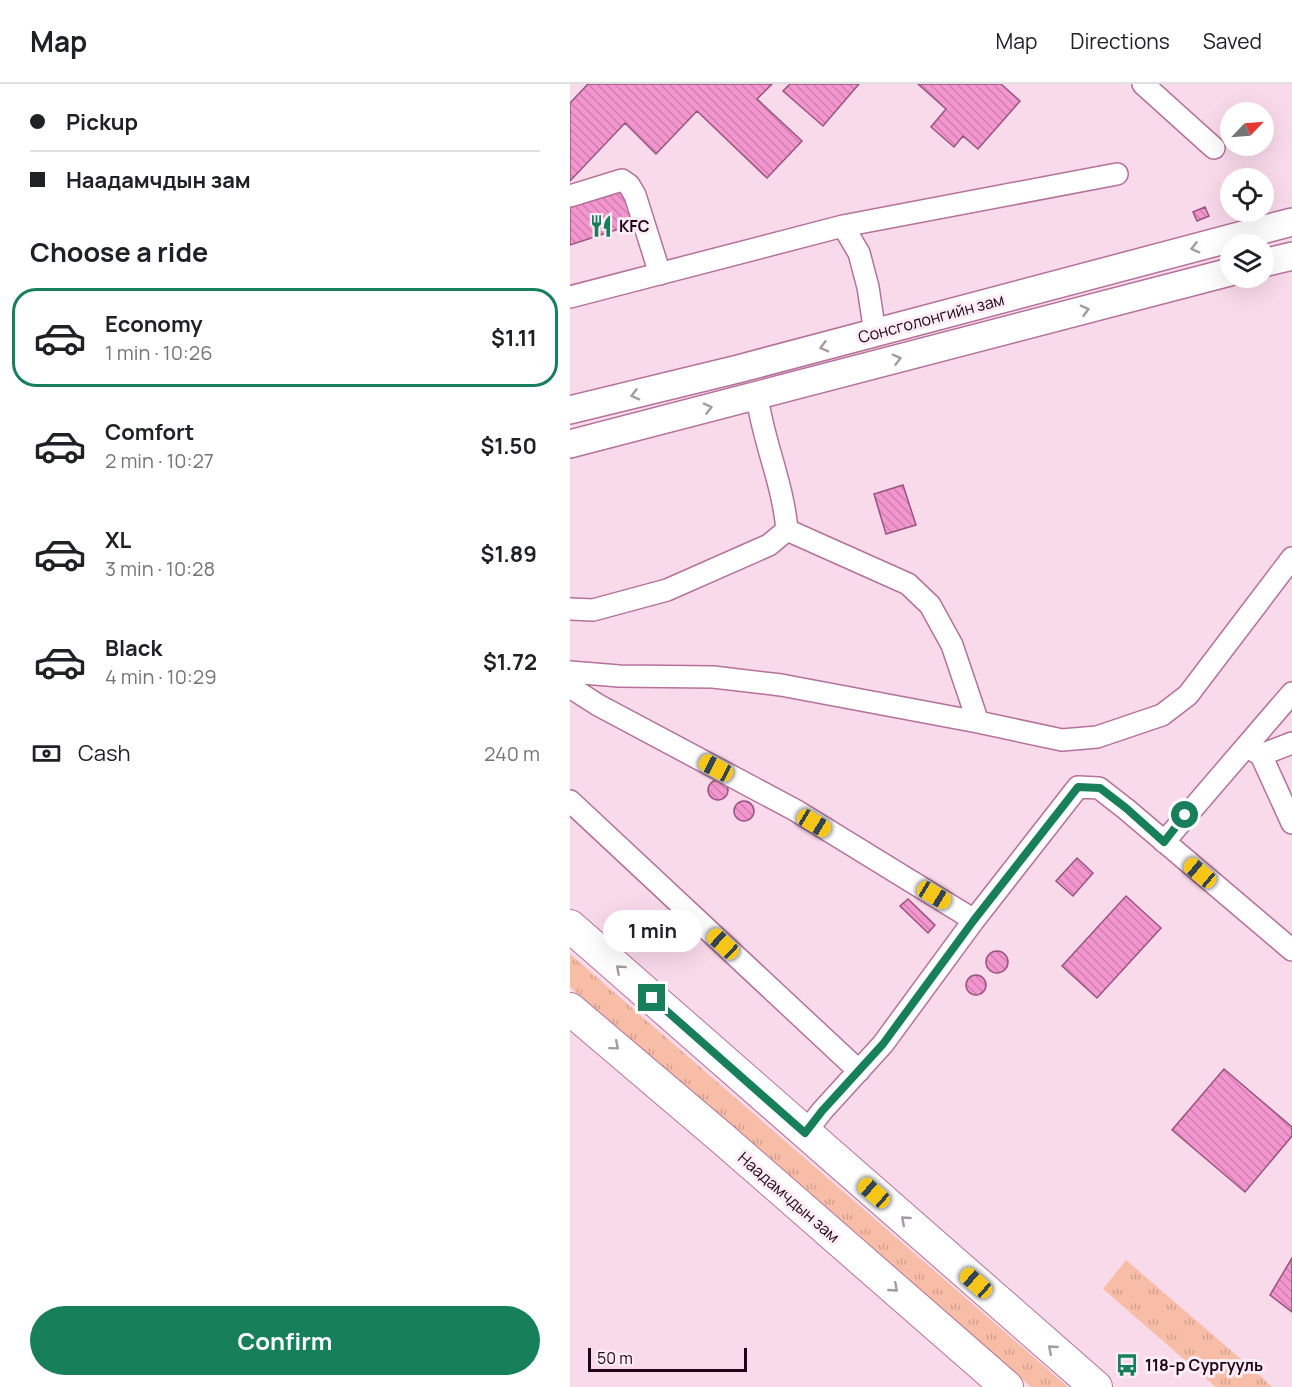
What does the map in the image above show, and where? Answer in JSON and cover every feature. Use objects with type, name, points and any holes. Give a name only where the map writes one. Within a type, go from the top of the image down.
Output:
[{"type":"highway","points":[[570,926],[1096,1387]]},
{"type":"highway","name":"Наадамчдын зам","points":[[570,1009],[732,1146],[1007,1387]]},
{"type":"main road","name":"Сонсголонгийн зам","points":[[570,410],[875,333],[1292,222]]},
{"type":"main road","points":[[1274,260],[1292,256]]},
{"type":"main road","name":"Сонсголонгийн зам","points":[[570,444],[1220,275]]},
{"type":"street","points":[[1143,84],[1214,147]]},
{"type":"street","points":[[570,297],[843,226],[1117,174]]},
{"type":"street","points":[[570,196],[622,180],[629,185],[635,195],[660,274]]},
{"type":"street","points":[[843,226],[859,253],[868,287],[875,333]]},
{"type":"street","points":[[757,396],[759,412],[785,504],[787,530]]},
{"type":"street","points":[[570,609],[593,610],[667,590],[769,545],[787,530]]},
{"type":"street","points":[[787,530],[908,584],[930,605],[952,645],[978,722]]},
{"type":"street","points":[[570,672],[724,678],[781,685],[1062,740],[1097,737],[1162,715],[1188,695],[1292,558]]},
{"type":"street","points":[[570,687],[598,705],[795,810],[974,920]]},
{"type":"street","points":[[1164,842],[1254,751],[1292,693]]},
{"type":"street","points":[[1254,751],[1292,743]]},
{"type":"street","points":[[1254,751],[1292,824]]},
{"type":"street","points":[[805,1133],[883,1044],[974,920],[1078,787],[1100,788],[1292,950]]},
{"type":"street","points":[[570,801],[858,1071]]},
{"type":"green space","points":[[570,954],[1068,1387],[1031,1387],[570,987]]},
{"type":"green space","points":[[1126,1260],[1272,1387],[1216,1387],[1103,1289]]},
{"type":"building","points":[[588,84],[772,84],[757,99],[802,141],[767,178],[697,111],[656,154],[625,123],[570,181],[570,103]]},
{"type":"building","points":[[790,84],[859,84],[823,126],[783,91]]},
{"type":"building","points":[[918,84],[1001,84],[1020,101],[978,149],[963,136],[954,147],[931,127],[946,109]]},
{"type":"building","points":[[621,183],[634,224],[570,245],[570,200]]},
{"type":"building","points":[[1205,207],[1209,216],[1197,221],[1193,212]]},
{"type":"building","points":[[903,485],[916,525],[886,534],[874,494]]},
{"type":"building","points":[[718,780],[725,783],[728,790],[725,797],[718,800],[711,797],[708,790],[711,783]]},
{"type":"building","points":[[740,801],[748,801],[754,807],[754,815],[748,821],[740,821],[734,815],[734,807]]},
{"type":"building","points":[[1077,858],[1093,873],[1073,896],[1056,881]]},
{"type":"building","points":[[1126,896],[1161,928],[1097,998],[1062,966]]},
{"type":"building","points":[[908,899],[935,925],[928,933],[900,906]]},
{"type":"building","points":[[993,951],[1001,951],[1008,958],[1008,966],[1001,973],[993,973],[986,966],[986,958]]},
{"type":"building","points":[[972,975],[980,975],[986,981],[986,989],[980,995],[972,995],[966,989],[966,981]]},
{"type":"building","points":[[1224,1069],[1292,1127],[1292,1136],[1245,1192],[1172,1130]]},
{"type":"building","points":[[1292,1258],[1292,1312],[1270,1295]]},
{"type":"place","name":"KFC","points":[[601,226]]},
{"type":"place","name":"118-р Сургууль","points":[[1127,1365]]},
{"type":"route","points":[[652,998],[805,1133],[883,1044],[974,920],[1078,787],[1100,788],[1164,842],[1185,815]]}]
